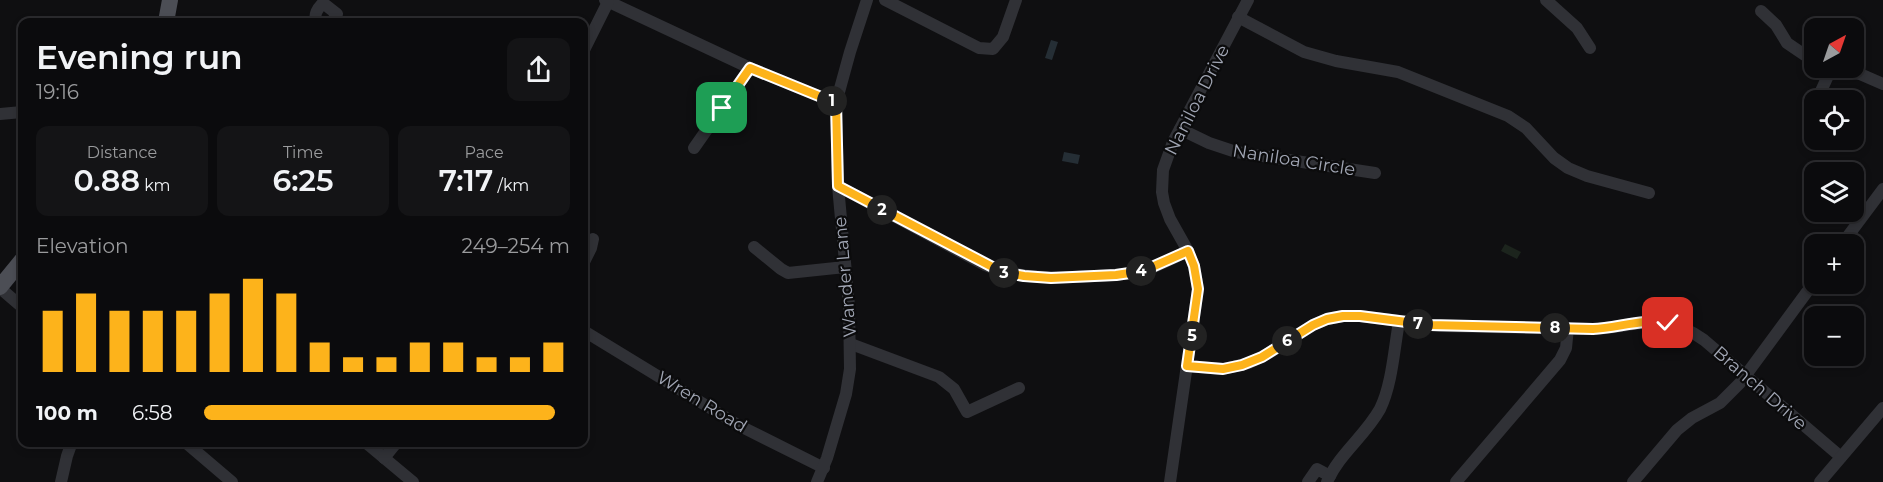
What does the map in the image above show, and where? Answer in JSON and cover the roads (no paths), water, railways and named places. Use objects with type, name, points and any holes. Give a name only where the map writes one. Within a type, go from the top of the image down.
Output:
[{"type":"main road","points":[[169,18],[170,0]]},
{"type":"main road","points":[[0,288],[18,265]]},
{"type":"street","name":"Wander Lane","points":[[817,482],[824,468],[846,394],[851,344],[838,186],[836,103],[867,0]]},
{"type":"street","points":[[885,0],[979,48],[993,49],[1003,37],[1017,0]]},
{"type":"street","name":"Naniloa Drive","points":[[1170,482],[1198,289],[1194,266],[1188,251],[1170,219],[1162,192],[1162,181],[1166,160],[1180,129],[1248,0]]},
{"type":"street","points":[[1546,0],[1576,28],[1590,48]]},
{"type":"street","points":[[588,41],[607,1],[750,68],[836,103]]},
{"type":"street","points":[[315,18],[318,8],[323,3],[337,14],[334,18]]},
{"type":"street","points":[[1761,11],[1776,25],[1787,43],[1804,55]]},
{"type":"street","points":[[1238,17],[1311,54],[1398,72],[1508,116],[1526,128],[1554,158],[1568,168],[1587,176],[1649,193]]},
{"type":"street","points":[[694,148],[750,68]]},
{"type":"street","points":[[1864,76],[1883,84]]},
{"type":"street","points":[[0,114],[18,112]]},
{"type":"street","name":"Naniloa Circle","points":[[1180,129],[1209,144],[1236,152],[1376,173]]},
{"type":"street","points":[[838,186],[1002,272],[1051,278],[1125,274],[1143,271],[1188,251]]},
{"type":"street","points":[[1849,234],[1883,189]]},
{"type":"street","points":[[588,254],[593,239]]},
{"type":"street","points":[[754,247],[789,273],[845,267]]},
{"type":"street","points":[[0,288],[18,304]]},
{"type":"street","points":[[1633,482],[1677,430],[1692,418],[1723,400],[1745,376],[1805,294]]},
{"type":"street","name":"Branch Drive","points":[[1187,366],[1223,369],[1249,363],[1313,325],[1335,317],[1360,316],[1440,326],[1568,328],[1611,328],[1652,321],[1689,330],[1704,340],[1841,457]]},
{"type":"street","points":[[1308,482],[1317,469],[1331,475],[1380,408],[1386,394],[1399,322]]},
{"type":"street","points":[[1456,482],[1560,360],[1566,348],[1568,328]]},
{"type":"street","name":"Wren Road","points":[[588,333],[738,425],[824,468]]},
{"type":"street","points":[[851,344],[939,377],[954,389],[967,412],[1019,388]]},
{"type":"street","points":[[1820,482],[1883,408]]},
{"type":"street","points":[[61,482],[71,447]]},
{"type":"street","points":[[191,447],[232,482]]},
{"type":"street","points":[[371,447],[412,482]]},
{"type":"street","points":[[384,458],[393,447]]}]
